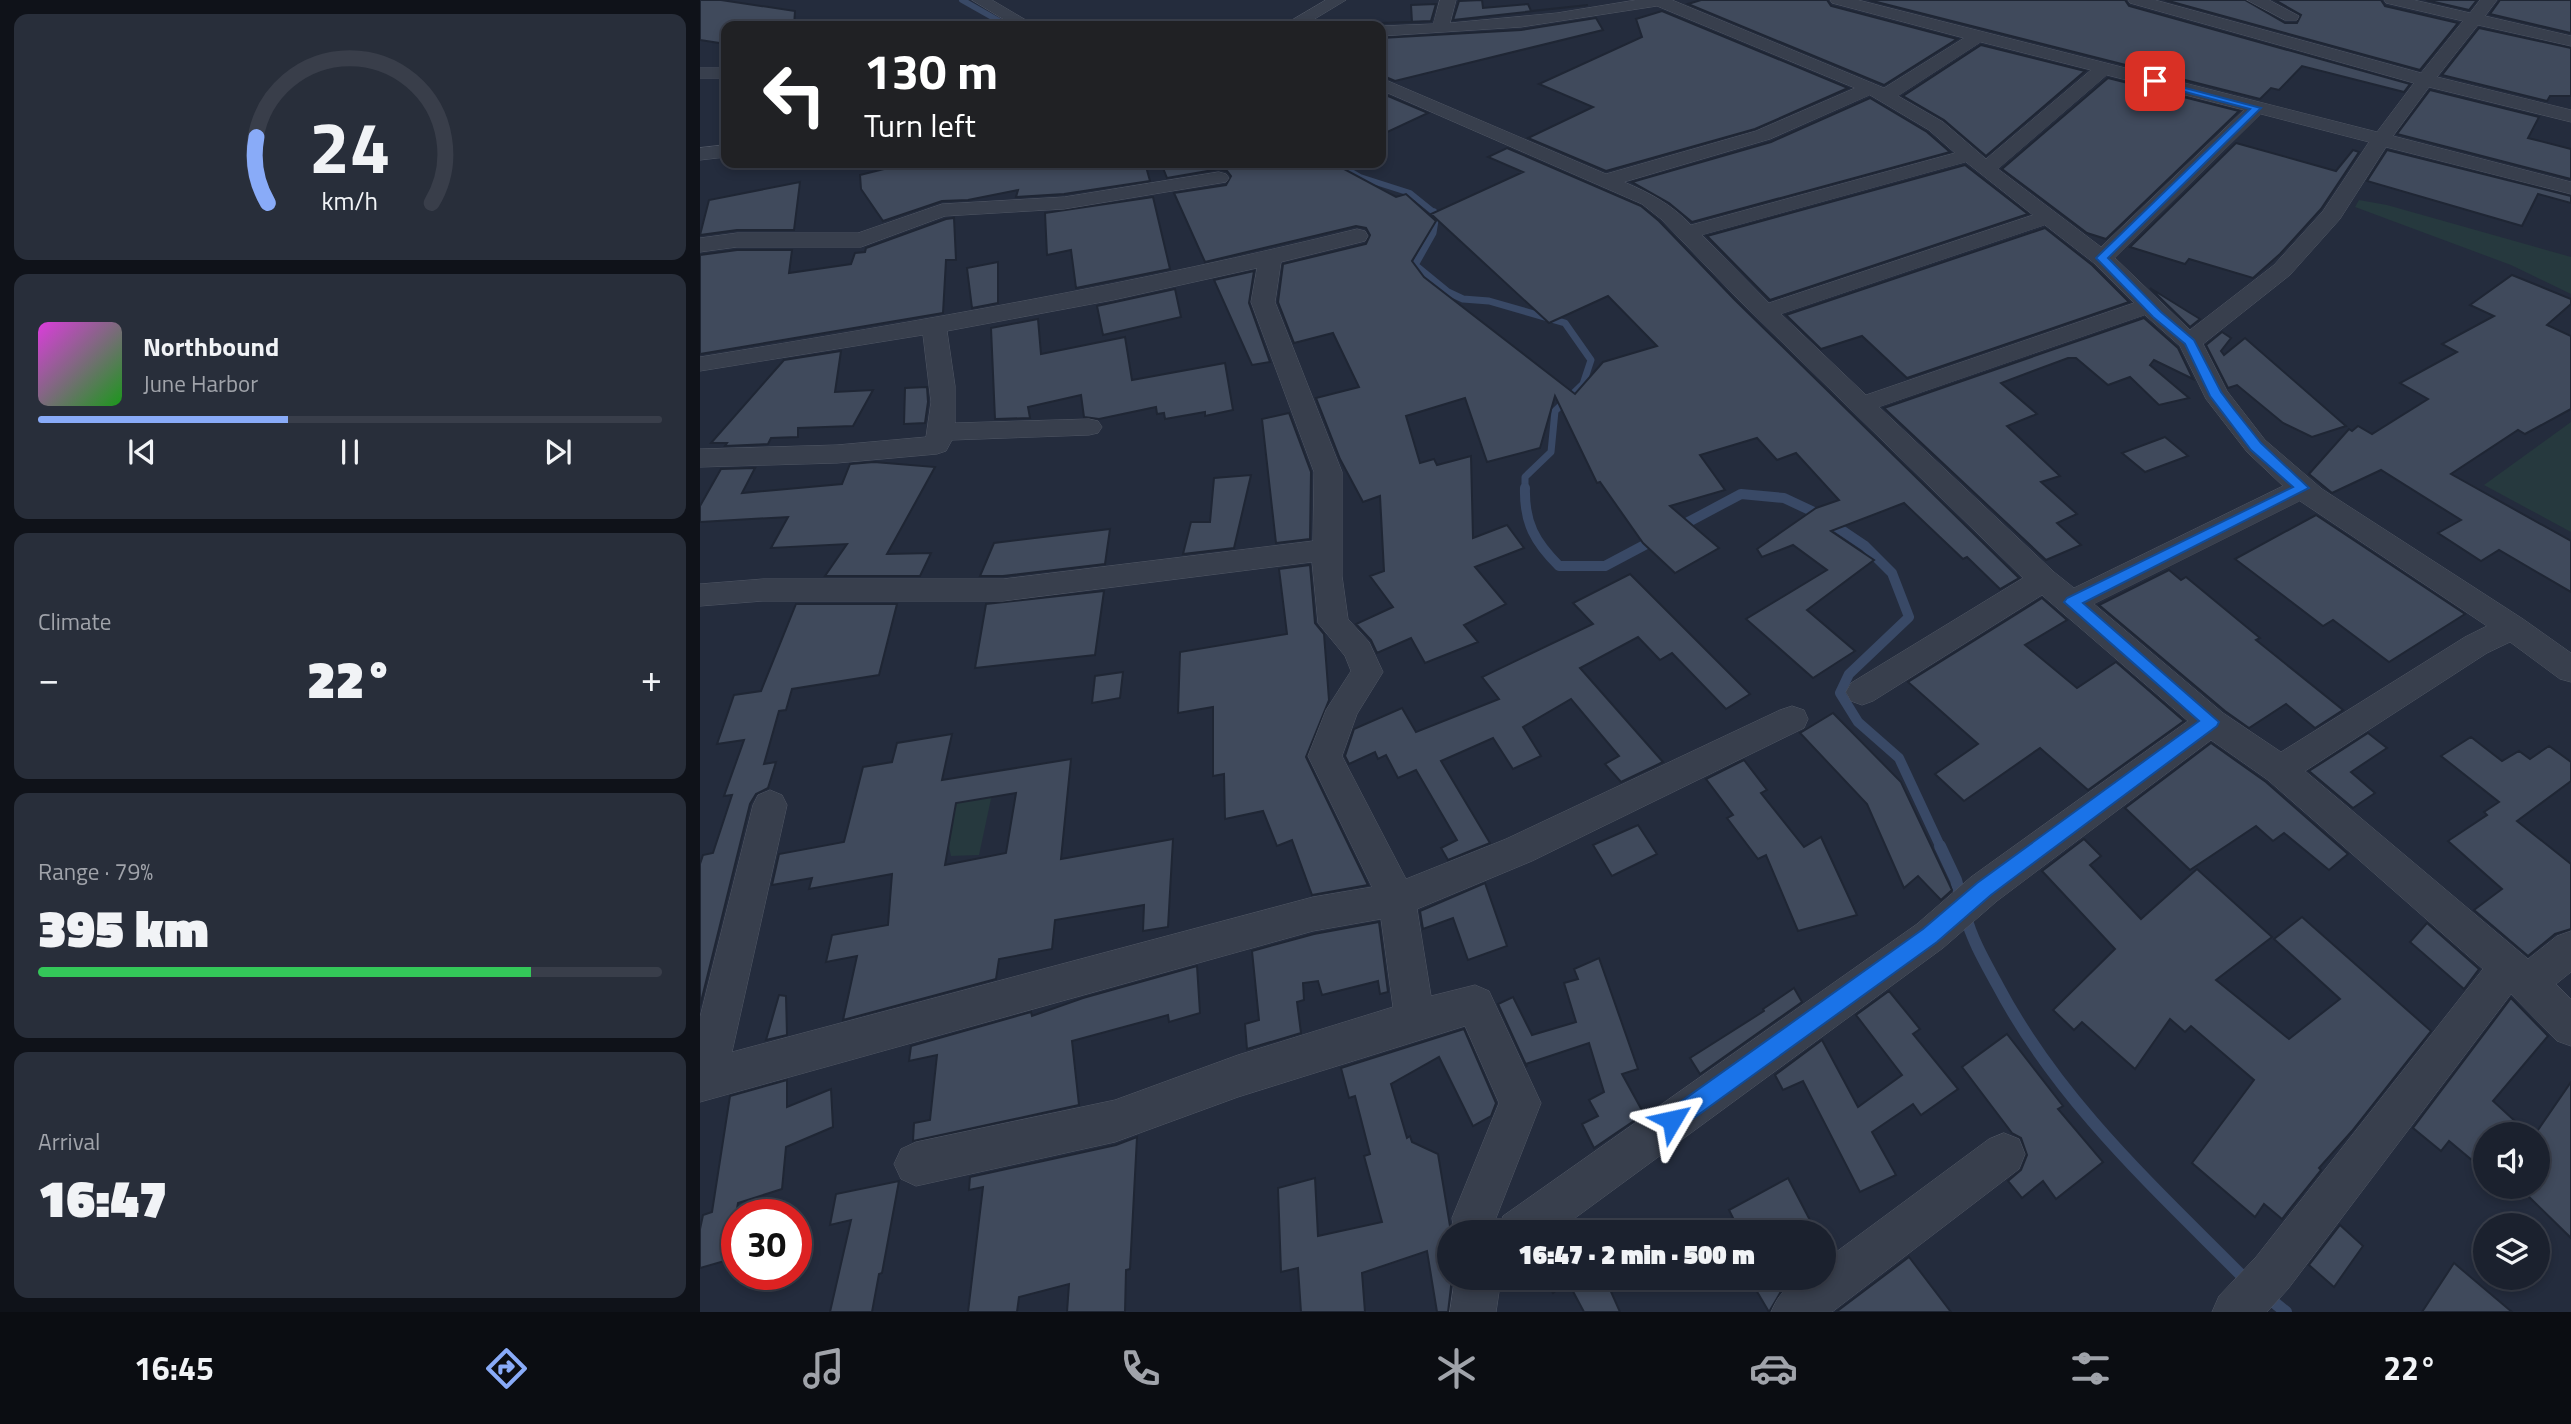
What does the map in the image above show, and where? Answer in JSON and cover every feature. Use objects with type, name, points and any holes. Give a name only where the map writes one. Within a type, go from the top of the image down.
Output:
[{"type":"street","points":[[981,0],[1018,21]]},
{"type":"street","points":[[1300,21],[1338,0]]},
{"type":"street","points":[[1440,28],[1448,0]]},
{"type":"street","points":[[1386,31],[1586,14],[1659,0],[1879,92],[1936,126],[1977,162],[2102,258],[2149,306],[2190,342],[2215,393],[2239,425],[2256,446],[2302,488],[2512,627],[2571,670]]},
{"type":"street","points":[[1839,0],[2571,188]]},
{"type":"street","points":[[2136,0],[2425,80],[2571,116]]},
{"type":"street","points":[[2255,0],[2291,16]]},
{"type":"street","points":[[2392,0],[2571,41]]},
{"type":"street","points":[[2190,342],[2282,270],[2332,214],[2355,175],[2425,80],[2489,0]]},
{"type":"street","points":[[1604,181],[1763,135],[1879,92],[1980,35]]},
{"type":"street","points":[[1685,233],[1977,162],[2104,68]]},
{"type":"street","points":[[700,73],[721,73]]},
{"type":"street","points":[[1386,85],[1649,200],[1668,214],[1765,312],[2043,580],[2211,722],[2280,770],[2518,975],[2571,1027]]},
{"type":"street","points":[[2102,258],[2257,108]]},
{"type":"street","points":[[700,154],[721,152]]},
{"type":"street","points":[[700,245],[737,240],[861,240],[906,221],[942,210],[1064,204],[1219,178]]},
{"type":"street","points":[[1765,312],[2048,217]]},
{"type":"street","points":[[700,364],[1126,290],[1270,260],[1357,236]]},
{"type":"street","points":[[1270,260],[1263,302],[1328,472],[1326,550],[1334,623],[1358,650],[1367,672],[1342,710],[1325,756],[1397,900],[1415,1020]]},
{"type":"street","points":[[1861,405],[2149,306]]},
{"type":"street","points":[[700,458],[899,450],[937,445],[943,432],[941,365],[934,325]]},
{"type":"street","points":[[943,432],[1089,427]]},
{"type":"street","points":[[2072,602],[2302,488]]},
{"type":"street","points":[[700,596],[763,590],[1003,590],[1326,550]]},
{"type":"street","points":[[1862,692],[2043,580]]},
{"type":"street","points":[[2280,770],[2476,645],[2512,627]]},
{"type":"street","points":[[770,805],[702,1081],[1313,914],[1397,900],[1519,850],[1792,719]]},
{"type":"street","points":[[1536,1220],[1930,936],[1984,889],[2211,722]]},
{"type":"street","points":[[2235,1312],[2273,1273],[2518,975],[2571,949]]},
{"type":"street","points":[[916,1164],[1115,1121],[1238,1076],[1475,1003],[1520,1103],[1474,1220]]},
{"type":"street","points":[[1794,1312],[2004,1154]]},
{"type":"street","points":[[1473,1312],[1476,1290]]},
{"type":"green space","points":[[2359,200],[2387,205],[2571,257],[2571,294],[2511,265],[2355,207]]},
{"type":"green space","points":[[2571,422],[2571,532],[2484,485]]},
{"type":"green space","points":[[995,780],[979,855],[951,856],[940,789]]},
{"type":"building","points":[[700,0],[721,0],[795,11],[794,21],[721,21],[721,43],[700,40]]},
{"type":"building","points":[[1482,0],[1483,8],[1528,4],[1531,11],[1588,5],[1453,20],[1459,1]]},
{"type":"building","points":[[1701,0],[1827,0],[1831,6],[1957,39],[1884,85],[1688,4]]},
{"type":"building","points":[[1869,0],[2125,0],[2129,6],[2410,84],[2404,92],[2302,66],[2279,90],[2271,88],[2260,99]]},
{"type":"building","points":[[2165,0],[2245,0],[2285,23],[2297,23],[2301,15],[2275,0],[2381,0],[2385,6],[2458,23],[2420,70]]},
{"type":"building","points":[[2426,0],[2477,0],[2469,10]]},
{"type":"building","points":[[2500,0],[2571,0],[2571,33],[2490,14]]},
{"type":"building","points":[[1436,4],[1431,21],[1412,22],[1411,5]]},
{"type":"building","points":[[1662,11],[1848,88],[1755,129],[1606,171],[1528,138],[1593,107],[1539,84],[1642,37],[1636,19]]},
{"type":"building","points":[[1596,18],[1603,30],[1395,81],[1386,77],[1386,38],[1521,30]]},
{"type":"building","points":[[2479,28],[2571,48],[2571,96],[2550,96],[2547,101],[2442,75]]},
{"type":"building","points":[[1981,45],[2085,71],[1986,156],[1944,120],[1903,96]]},
{"type":"building","points":[[2108,78],[2239,111],[2106,239],[2087,233],[2002,169]]},
{"type":"building","points":[[2430,90],[2539,117],[2528,138],[2571,149],[2571,179],[2397,134]]},
{"type":"building","points":[[1386,95],[1428,113],[1386,133]]},
{"type":"building","points":[[1870,98],[1927,132],[1950,152],[1692,222],[1669,203],[1632,182],[1771,142]]},
{"type":"building","points":[[2236,143],[2336,171],[2353,150],[2359,152],[2321,209],[2280,254],[2253,278],[2189,259],[2185,264],[2130,247]]},
{"type":"building","points":[[1507,148],[1641,206],[2019,578],[2000,589],[1967,557],[1963,559],[1904,503],[1831,531],[1874,560],[1807,610],[1855,651],[1813,678],[1746,619],[1827,570],[1793,545],[1762,557],[1757,549],[1816,508],[1839,500],[1796,453],[1777,460],[1757,438],[1700,455],[1725,490],[1670,506],[1719,548],[1675,573],[1643,543],[1600,482],[1597,483],[1555,396],[1540,448],[1487,462],[1465,398],[1406,416],[1420,463],[1434,459],[1437,465],[1471,456],[1473,538],[1507,525],[1524,548],[1475,567],[1506,604],[1464,625],[1478,642],[1425,663],[1411,638],[1377,653],[1371,640],[1356,624],[1393,607],[1370,576],[1384,571],[1380,496],[1363,502],[1340,459],[1316,398],[1359,387],[1333,333],[1294,343],[1278,302],[1283,264],[1366,244],[1370,235],[1366,228],[1356,226],[1205,262],[1174,193],[1226,185],[1231,176],[1227,171],[1219,169],[1167,178],[1163,168],[1342,168],[1396,197],[1406,194],[1436,221],[1412,261],[1424,277],[1575,394],[1603,362],[1657,346],[1608,296],[1549,323],[1431,214],[1523,172],[1488,157]]},
{"type":"building","points":[[2387,150],[2571,196],[2571,203],[2538,194],[2522,226],[2367,181]]},
{"type":"building","points":[[1965,165],[2028,214],[1770,300],[1707,236]]},
{"type":"building","points":[[888,168],[1146,168],[1150,181],[1064,194],[1016,197],[1018,190],[968,200],[942,201],[883,221],[861,189],[860,175]]},
{"type":"building","points":[[800,182],[794,230],[737,230],[700,235],[709,200]]},
{"type":"building","points":[[1153,197],[1170,269],[1076,288],[1071,250],[1047,255],[1045,213]]},
{"type":"building","points":[[954,218],[956,260],[946,260],[943,313],[700,354],[700,255],[737,250],[792,250],[789,273],[851,264],[855,253],[865,252],[866,248]]},
{"type":"building","points":[[2045,228],[2092,265],[2129,302],[1907,378],[1862,336],[1821,349],[1786,315]]},
{"type":"building","points":[[998,262],[998,303],[972,308],[967,268]]},
{"type":"building","points":[[1254,271],[1249,303],[1270,362],[1252,365],[1214,280]]},
{"type":"building","points":[[2512,275],[2571,299],[2571,304],[2547,325],[2571,336],[2571,409],[2525,434],[2518,430],[2451,474],[2571,541],[2571,592],[2499,550],[2481,561],[2438,533],[2461,520],[2381,470],[2332,493],[2309,474],[2349,429],[2352,431],[2358,426],[2372,434],[2428,399],[2400,383],[2457,352],[2442,344],[2494,316],[2470,305]]},
{"type":"building","points":[[2150,288],[2187,311],[2200,319],[2190,327]]},
{"type":"building","points":[[1175,289],[1181,317],[1103,335],[1097,306]]},
{"type":"building","points":[[2144,318],[2178,348],[2193,379],[2154,360],[2150,365],[2189,398],[2159,405],[2130,377],[2108,385],[2076,358],[2068,358],[2001,383],[2037,414],[2007,426],[2060,476],[2041,482],[2077,514],[2057,523],[2081,545],[2046,560],[1884,408]]},
{"type":"building","points":[[1038,319],[1041,354],[1125,337],[1132,380],[1225,363],[1233,410],[1205,416],[1205,412],[1165,419],[1164,413],[1157,414],[1156,407],[1099,419],[1084,417],[1081,395],[1028,407],[1030,418],[995,419],[991,328]]},
{"type":"building","points":[[2222,332],[2231,338],[2221,351],[2224,355],[2245,338],[2346,426],[2312,437],[2283,423],[2237,385],[2228,388],[2206,345]]},
{"type":"building","points":[[841,351],[835,392],[873,390],[853,426],[798,428],[798,437],[771,438],[768,444],[725,446],[727,443],[711,443],[784,360]]},
{"type":"building","points":[[927,387],[925,423],[904,424],[905,388]]},
{"type":"building","points":[[1289,413],[1311,472],[1310,539],[1276,543],[1262,419]]},
{"type":"building","points":[[2165,437],[2188,456],[2145,472],[2122,453]]},
{"type":"building","points":[[874,462],[935,467],[887,554],[931,553],[920,576],[825,576],[847,544],[771,548],[788,517],[700,522],[700,506],[721,469],[755,468],[742,493],[842,484],[850,464]]},
{"type":"building","points":[[1251,475],[1234,548],[1183,554],[1191,522],[1210,522],[1214,478]]},
{"type":"building","points":[[2316,515],[2465,614],[2389,662],[2333,620],[2323,626],[2235,559]]},
{"type":"building","points":[[1110,529],[1105,564],[1003,576],[980,576],[994,543]]},
{"type":"building","points":[[1310,565],[1315,623],[1324,634],[1329,700],[1306,757],[1368,885],[1312,895],[1292,840],[1277,846],[1263,811],[1225,819],[1224,774],[1213,776],[1213,707],[1178,713],[1180,652],[1287,634],[1279,569]]},
{"type":"building","points":[[2169,570],[2181,580],[2186,577],[2260,638],[2256,640],[2343,710],[2315,728],[2286,704],[2249,728],[2099,605]]},
{"type":"building","points":[[1630,574],[1750,694],[1726,709],[1672,653],[1660,660],[1638,637],[1580,668],[1663,762],[1621,782],[1605,764],[1619,756],[1571,699],[1523,727],[1541,756],[1513,769],[1493,738],[1441,761],[1490,843],[1448,860],[1441,848],[1457,840],[1416,770],[1398,778],[1386,755],[1378,759],[1375,752],[1349,764],[1345,756],[1354,729],[1402,708],[1416,732],[1499,699],[1482,677],[1593,624],[1573,603]]},
{"type":"building","points":[[1104,591],[1095,655],[975,668],[986,604]]},
{"type":"building","points":[[2042,598],[2067,620],[2025,645],[2077,688],[2116,662],[2184,721],[2088,790],[2040,748],[1964,801],[1935,774],[1978,744],[1908,682]]},
{"type":"building","points":[[796,604],[897,604],[879,675],[792,689],[786,710],[779,711],[764,764],[776,762],[768,788],[756,794],[750,804],[700,1006],[700,864],[703,855],[713,853],[732,795],[724,796],[744,740],[717,744],[734,695],[761,691]]},
{"type":"building","points":[[1123,672],[1120,698],[1092,703],[1095,676]]},
{"type":"building","points":[[1833,713],[1901,782],[1952,890],[1941,900],[1918,876],[1904,888],[1867,804],[1800,733]]},
{"type":"building","points":[[2368,733],[2387,748],[2351,772],[2375,793],[2353,808],[2309,771]]},
{"type":"building","points":[[952,734],[942,780],[1071,759],[1061,859],[1173,839],[1168,927],[1143,931],[1144,905],[1055,920],[1052,949],[999,959],[996,979],[843,1020],[857,956],[826,962],[832,935],[888,925],[892,874],[809,889],[812,878],[772,885],[779,854],[844,842],[863,767],[892,762],[897,743]],"holes":[[[1016,793],[1006,853],[945,865],[956,803]]]},
{"type":"building","points":[[2471,737],[2502,761],[2519,751],[2530,759],[2549,746],[2571,762],[2571,781],[2517,821],[2571,864],[2571,929],[2555,934],[2528,956],[2474,910],[2502,889],[2448,841],[2487,815],[2484,812],[2499,802],[2441,756]]},
{"type":"building","points":[[2211,743],[2266,782],[2348,854],[2329,870],[2284,833],[2273,841],[2256,826],[2190,870],[2125,808]]},
{"type":"building","points":[[1744,760],[1767,790],[1761,793],[1804,847],[1821,837],[1857,915],[1798,931],[1766,855],[1758,859],[1727,818],[1733,815],[1706,779]]},
{"type":"building","points":[[1638,825],[1657,854],[1612,876],[1593,845]]},
{"type":"building","points":[[2084,839],[2101,856],[2090,865],[2141,919],[2197,869],[2272,937],[2216,980],[2289,1039],[2340,999],[2274,939],[2302,917],[2431,1031],[2352,1131],[2319,1168],[2321,1170],[2282,1219],[2264,1204],[2255,1217],[2192,1163],[2254,1080],[2191,1026],[2185,1032],[2170,1019],[2135,1069],[2082,1022],[2074,1030],[2053,1010],[2115,949],[2042,871]]},
{"type":"building","points":[[1485,883],[1507,946],[1468,960],[1453,918],[1423,929],[1420,911]]},
{"type":"building","points":[[1379,922],[1388,992],[1380,994],[1378,981],[1322,995],[1318,981],[1303,983],[1304,1000],[1297,1002],[1301,1033],[1247,1049],[1245,1024],[1259,1020],[1252,951],[1314,934]]},
{"type":"building","points":[[2427,923],[2479,969],[2464,989],[2410,942]]},
{"type":"building","points":[[1599,958],[1638,1069],[1622,1074],[1644,1114],[1594,1148],[1582,1124],[1598,1116],[1589,1100],[1604,1092],[1589,1043],[1526,1064],[1527,1067],[1498,1004],[1513,997],[1532,1035],[1576,1022],[1564,983],[1578,979],[1574,969]]},
{"type":"building","points":[[1197,966],[1200,1013],[1169,1022],[1168,1015],[1072,1041],[1079,1105],[913,1141],[914,1123],[930,1120],[937,1055],[909,1061],[911,1046],[1031,1012],[1032,1016],[1083,998]]},
{"type":"building","points":[[1794,988],[1802,1002],[1700,1074],[1690,1058],[1764,1011],[1763,1009]]},
{"type":"building","points":[[1889,991],[1920,1029],[1913,1034],[1958,1089],[1921,1115],[1913,1104],[1872,1132],[1896,1175],[1860,1192],[1803,1081],[1783,1090],[1775,1075],[1822,1040],[1858,1107],[1902,1075],[1856,1015]]},
{"type":"building","points":[[779,995],[786,996],[787,1035],[766,1040]]},
{"type":"building","points":[[2511,998],[2548,1036],[2493,1101],[2516,1122],[2473,1122],[2473,1161],[2449,1141],[2441,1151],[2413,1128]]},
{"type":"building","points":[[1464,1029],[1496,1103],[1491,1116],[1473,1126],[1439,1057],[1391,1084],[1407,1138],[1410,1136],[1412,1142],[1438,1154],[1449,1220],[1437,1220],[1437,1290],[1451,1290],[1448,1312],[1437,1312],[1427,1251],[1362,1273],[1365,1312],[1301,1312],[1298,1268],[1281,1272],[1278,1188],[1315,1178],[1318,1236],[1382,1222],[1364,1156],[1370,1154],[1355,1096],[1349,1098],[1341,1068]]},
{"type":"building","points":[[2007,1034],[2063,1106],[2058,1109],[2103,1162],[2056,1199],[2043,1181],[2022,1198],[2008,1181],[2021,1170],[2027,1155],[2021,1138],[2012,1133],[1962,1067]]},
{"type":"building","points":[[787,1080],[787,1107],[831,1089],[833,1127],[786,1147],[782,1189],[751,1199],[721,1199],[721,1262],[700,1268],[700,1229],[703,1215],[712,1212],[730,1096]]},
{"type":"building","points":[[2571,1082],[2571,1238],[2550,1217],[2550,1213],[2546,1213],[2531,1199],[2550,1199],[2550,1122],[2544,1122]]},
{"type":"building","points":[[1137,1137],[1125,1312],[1067,1312],[1069,1284],[1019,1297],[1017,1312],[968,1312],[983,1187],[969,1190],[970,1177],[1116,1145]]},
{"type":"building","points":[[1788,1178],[1810,1220],[1734,1220],[1729,1210]]},
{"type":"building","points":[[899,1181],[872,1312],[830,1312],[851,1220],[830,1225],[836,1194]]},
{"type":"building","points":[[2340,1225],[2363,1246],[2334,1287],[2309,1265]]},
{"type":"building","points":[[1909,1257],[1951,1312],[1836,1312]]},
{"type":"building","points":[[2454,1263],[2473,1279],[2473,1290],[2486,1290],[2512,1312],[2422,1312]]},
{"type":"building","points":[[1572,1290],[1610,1290],[1620,1312],[1584,1312]]},
{"type":"building","points":[[1756,1290],[1782,1290],[1769,1312]]},
{"type":"waterway","points":[[962,0],[999,21]]},
{"type":"waterway","points":[[1345,168],[1360,177],[1410,193],[1436,214]]},
{"type":"waterway","points":[[1436,214],[1433,233],[1415,265],[1448,292],[1463,299],[1489,301],[1565,323],[1591,360],[1583,384],[1555,411],[1551,452],[1525,477],[1529,522],[1543,549],[1559,566],[1605,566],[1654,540]]},
{"type":"waterway","points":[[1677,528],[1741,494],[1784,498],[1816,513],[1865,546],[1892,573],[1909,617],[1849,674],[1840,693],[1858,722],[1899,758],[1941,848]]},
{"type":"waterway","points":[[1940,846],[1956,880],[1961,899]]},
{"type":"waterway","points":[[1965,914],[1975,942],[1998,986],[2050,1068],[2144,1178],[2247,1281]]},
{"type":"waterway","points":[[2265,1295],[2286,1312]]},
{"type":"route","points":[[1672,1120],[1930,936],[1984,889],[2211,722],[2072,602],[2302,488],[2256,446],[2215,393],[2190,342],[2157,314],[2102,258],[2257,108],[2155,81]]}]
